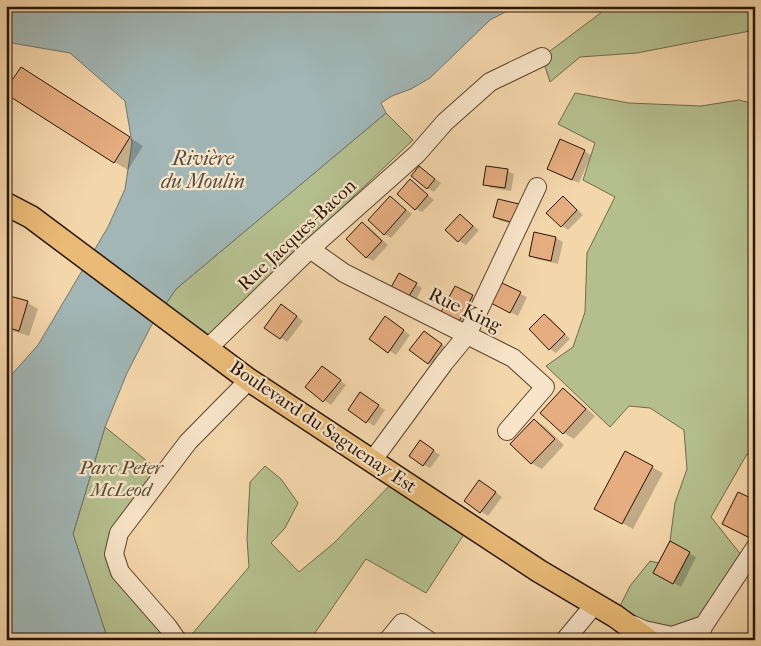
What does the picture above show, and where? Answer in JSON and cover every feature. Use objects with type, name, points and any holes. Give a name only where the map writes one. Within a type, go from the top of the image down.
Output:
[{"type":"main road","name":"Boulevard du Saguenay Est","points":[[6,204],[31,217],[250,380],[539,571],[615,616],[648,640]]},
{"type":"street","name":"Rue Jacques-Bacon","points":[[208,348],[310,249],[417,154],[445,122],[490,82],[542,57]]},
{"type":"street","points":[[372,461],[467,335],[537,187]]},
{"type":"street","name":"Rue King","points":[[310,249],[344,273],[513,358],[545,387],[507,431]]},
{"type":"street","points":[[177,640],[120,572],[114,554],[119,533],[188,442],[250,380]]},
{"type":"street","points":[[615,616],[644,630],[672,636],[700,632],[755,548]]},
{"type":"street","points":[[565,640],[595,604]]},
{"type":"street","points":[[388,640],[402,623],[428,640]]},
{"type":"green space","points":[[610,6],[755,6],[755,30],[637,53],[580,57],[550,82],[542,57]]},
{"type":"green space","points":[[575,93],[629,103],[701,106],[739,100],[755,104],[755,454],[747,454],[711,517],[746,561],[691,640],[648,640],[615,616],[630,586],[650,561],[659,563],[670,541],[675,503],[687,469],[684,430],[650,408],[629,406],[610,427],[546,366],[573,347],[585,312],[587,253],[615,197],[583,180],[595,143],[558,124]]},
{"type":"green space","points":[[386,113],[413,140],[206,337],[165,305],[176,289]]},
{"type":"green space","name":"Parc Peter McLeod","points":[[105,427],[163,474],[114,554],[168,627],[148,640],[108,640],[73,534]]},
{"type":"green space","points":[[265,466],[281,479],[298,503],[285,528],[271,543],[299,572],[334,543],[397,478],[470,525],[426,593],[366,559],[310,640],[187,640],[249,567],[247,539],[250,482]]},
{"type":"water","name":"Rivière du Moulin","points":[[6,6],[517,6],[490,20],[430,78],[381,103],[386,113],[176,289],[151,326],[127,373],[105,427],[73,534],[108,640],[6,640],[6,381],[38,345],[108,227],[125,189],[132,143],[125,101],[70,53],[6,42]]},
{"type":"building","points":[[21,67],[130,137],[114,163],[6,94],[6,89]]},
{"type":"building","points":[[560,139],[585,150],[572,180],[547,169]]},
{"type":"building","points":[[419,166],[435,179],[427,189],[411,176]]},
{"type":"building","points":[[486,166],[508,169],[505,188],[483,185]]},
{"type":"building","points":[[410,179],[428,195],[415,210],[397,194]]},
{"type":"building","points":[[390,196],[406,210],[384,235],[368,220]]},
{"type":"building","points":[[563,196],[577,210],[561,227],[546,213]]},
{"type":"building","points":[[498,199],[519,204],[514,223],[493,217]]},
{"type":"building","points":[[460,214],[473,226],[458,242],[445,230]]},
{"type":"building","points":[[362,222],[382,241],[366,258],[346,239]]},
{"type":"building","points":[[534,232],[556,237],[551,261],[529,256]]},
{"type":"building","points":[[399,273],[417,283],[406,301],[389,291]]},
{"type":"building","points":[[502,283],[521,292],[510,313],[491,303]]},
{"type":"building","points":[[455,286],[473,295],[459,321],[441,312]]},
{"type":"building","points":[[6,295],[28,301],[19,331],[6,327]]},
{"type":"building","points":[[281,304],[297,316],[280,339],[264,328]]},
{"type":"building","points":[[544,314],[565,334],[549,350],[529,329]]},
{"type":"building","points":[[385,316],[404,330],[388,353],[369,339]]},
{"type":"building","points":[[424,331],[442,344],[428,364],[409,350]]},
{"type":"building","points":[[322,366],[341,380],[323,402],[305,387]]},
{"type":"building","points":[[563,388],[586,409],[563,434],[540,413]]},
{"type":"building","points":[[360,392],[379,405],[366,423],[348,410]]},
{"type":"building","points":[[534,419],[555,439],[531,464],[510,444]]},
{"type":"building","points":[[420,440],[434,450],[423,466],[409,456]]},
{"type":"building","points":[[625,451],[653,466],[622,524],[594,509]]},
{"type":"building","points":[[479,480],[496,492],[480,513],[464,501]]},
{"type":"building","points":[[738,492],[755,500],[755,528],[750,538],[722,524]]},
{"type":"building","points":[[670,541],[690,552],[673,584],[653,573]]}]
